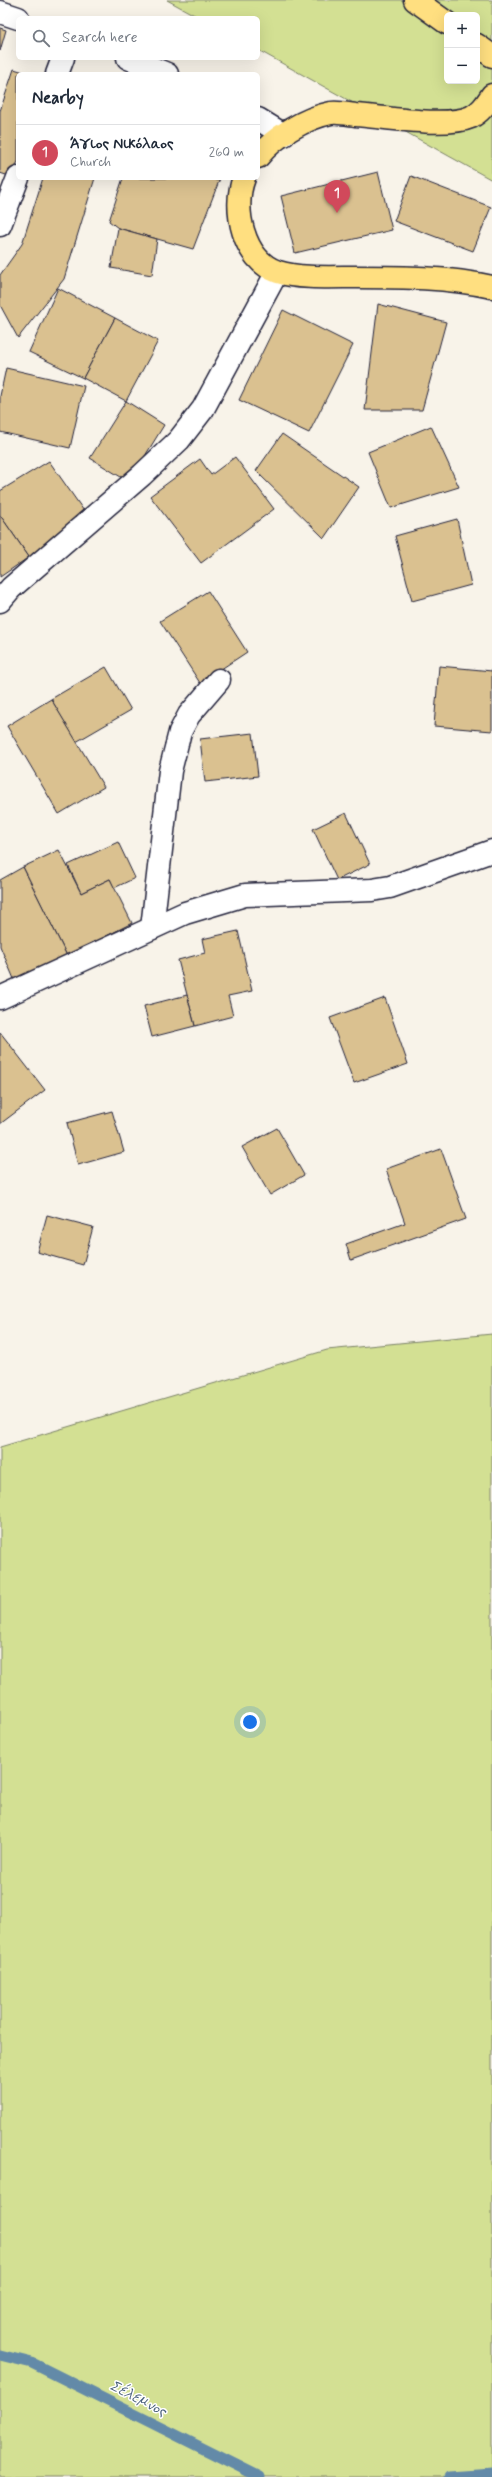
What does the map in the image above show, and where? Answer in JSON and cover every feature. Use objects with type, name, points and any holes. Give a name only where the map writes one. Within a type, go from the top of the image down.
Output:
[{"type":"main road","points":[[415,0],[444,21]]},
{"type":"main road","points":[[480,47],[492,56]]},
{"type":"main road","points":[[260,155],[266,148],[284,135],[310,120],[332,113],[446,122],[471,117],[485,107],[492,95]]},
{"type":"main road","points":[[243,180],[240,188],[239,208],[247,242],[261,262],[277,272],[318,277],[419,279],[465,282],[492,287]]},
{"type":"street","points":[[0,12],[16,17]]},
{"type":"street","points":[[58,72],[62,60]]},
{"type":"street","points":[[133,60],[162,72]]},
{"type":"street","points":[[260,120],[284,135]]},
{"type":"street","points":[[0,225],[17,180]]},
{"type":"street","points":[[0,601],[11,588],[142,475],[179,440],[203,409],[277,272]]},
{"type":"street","points":[[152,928],[170,771],[180,732],[189,715],[219,680]]},
{"type":"street","points":[[0,998],[185,913],[245,895],[372,890],[390,887],[492,851]]},
{"type":"green space","points":[[167,0],[492,0],[492,180],[260,51],[260,16],[196,16]]},
{"type":"green space","points":[[492,1334],[492,2477],[0,2477],[0,1447],[327,1350]]},
{"type":"building","points":[[0,28],[6,30],[0,51]]},
{"type":"building","points":[[14,69],[24,72],[16,72],[16,166],[12,177],[0,173],[0,111]]},
{"type":"building","points":[[378,172],[392,230],[295,253],[281,196]]},
{"type":"building","points":[[411,176],[491,207],[473,251],[394,221]]},
{"type":"building","points":[[42,180],[94,180],[64,279],[18,338],[0,305],[0,275],[22,244]]},
{"type":"building","points":[[122,180],[219,181],[193,249],[118,228],[109,221]]},
{"type":"building","points":[[118,228],[157,239],[152,275],[111,268]]},
{"type":"building","points":[[58,288],[115,318],[83,378],[29,352]]},
{"type":"building","points":[[378,304],[446,322],[422,410],[365,410]]},
{"type":"building","points":[[283,310],[353,345],[309,433],[239,400]]},
{"type":"building","points":[[115,318],[158,341],[126,401],[83,378]]},
{"type":"building","points":[[6,368],[84,386],[70,448],[0,432],[0,396]]},
{"type":"building","points":[[126,401],[164,425],[129,482],[90,458]]},
{"type":"building","points":[[431,426],[459,487],[391,508],[368,452]]},
{"type":"building","points":[[282,434],[359,487],[324,538],[256,471]]},
{"type":"building","points":[[235,457],[274,509],[201,563],[150,496],[200,459],[211,475]]},
{"type":"building","points":[[49,461],[86,514],[29,557],[0,515],[0,491]]},
{"type":"building","points":[[0,515],[29,557],[0,577]]},
{"type":"building","points":[[457,519],[471,585],[412,601],[395,536]]},
{"type":"building","points":[[208,591],[247,652],[200,683],[160,621]]},
{"type":"building","points":[[439,666],[492,671],[492,731],[434,726]]},
{"type":"building","points":[[106,667],[131,710],[76,742],[51,699]]},
{"type":"building","points":[[51,699],[104,787],[59,814],[7,726]]},
{"type":"building","points":[[253,733],[258,776],[205,782],[200,739]]},
{"type":"building","points":[[346,813],[370,864],[337,880],[313,829]]},
{"type":"building","points":[[118,842],[135,878],[114,888],[110,879],[81,893],[68,865]]},
{"type":"building","points":[[59,850],[81,893],[110,879],[132,923],[67,956],[23,867]]},
{"type":"building","points":[[23,867],[67,956],[14,979],[0,946],[0,880]]},
{"type":"building","points":[[238,931],[252,991],[228,996],[233,1016],[195,1026],[178,960],[205,953],[202,939]]},
{"type":"building","points":[[187,995],[195,1026],[152,1037],[144,1006]]},
{"type":"building","points":[[385,998],[408,1064],[354,1083],[330,1018]]},
{"type":"building","points":[[0,1032],[45,1090],[0,1124]]},
{"type":"building","points":[[112,1111],[124,1152],[78,1165],[67,1123]]},
{"type":"building","points":[[277,1128],[304,1175],[270,1195],[242,1147]]},
{"type":"building","points":[[441,1149],[466,1219],[351,1260],[346,1244],[405,1223],[386,1169]]},
{"type":"building","points":[[47,1215],[93,1227],[83,1265],[37,1252]]},
{"type":"waterway","name":"Σέλεμνος","points":[[0,2355],[32,2363],[260,2477]]},
{"type":"waterway","name":"Σέλεμνος","points":[[449,2477],[492,2474]]},
{"type":"place","name":"Άγιος Νικόλαος","points":[[337,213]]}]
